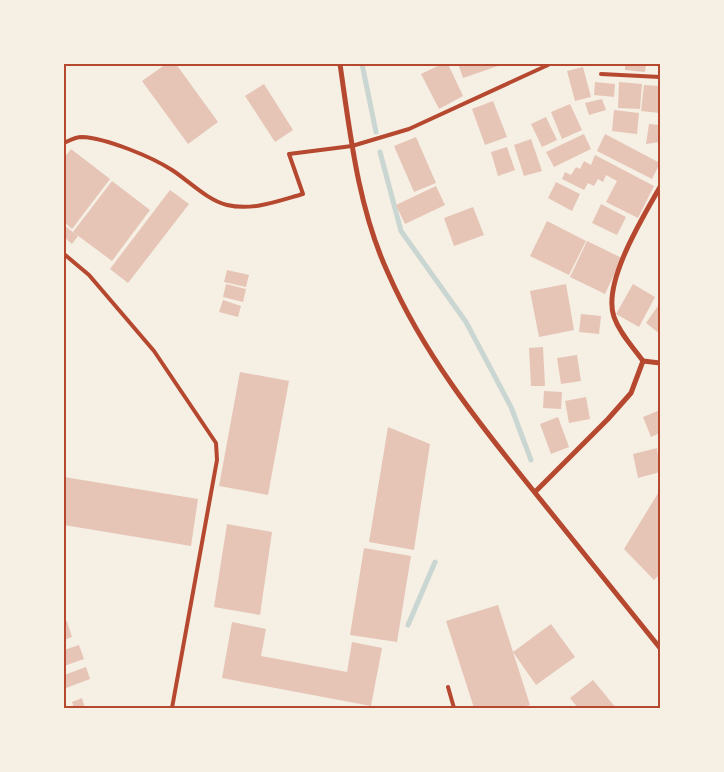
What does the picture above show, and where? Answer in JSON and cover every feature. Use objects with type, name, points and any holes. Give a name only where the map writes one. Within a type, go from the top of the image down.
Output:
[{"type":"street","points":[[340,64],[352,146],[371,229],[387,272],[403,305],[445,378],[660,648]]},
{"type":"street","points":[[660,187],[623,262],[611,299],[613,315],[619,330],[644,361],[660,363]]},
{"type":"street","points":[[535,492],[576,453],[630,393],[644,361]]},
{"type":"lane","points":[[64,143],[77,137],[89,138],[138,152],[171,169],[210,197],[225,204],[242,207],[258,206],[303,194],[289,154],[352,146],[409,129],[548,65]]},
{"type":"lane","points":[[601,74],[660,77]]},
{"type":"lane","points":[[64,254],[89,276],[154,351],[216,443],[217,460],[172,708]]},
{"type":"lane","points":[[448,687],[454,708]]},
{"type":"building","points":[[166,64],[176,64],[218,122],[188,144],[142,81]]},
{"type":"building","points":[[442,64],[448,64],[463,96],[439,109],[421,74]]},
{"type":"building","points":[[458,64],[501,64],[501,65],[463,78]]},
{"type":"building","points":[[625,64],[646,64],[645,72],[625,70]]},
{"type":"building","points":[[583,67],[591,97],[575,101],[567,71]]},
{"type":"building","points":[[595,82],[615,84],[614,97],[594,95]]},
{"type":"building","points":[[619,82],[642,84],[640,109],[618,108]]},
{"type":"building","points":[[264,84],[293,130],[275,142],[245,96]]},
{"type":"building","points":[[644,85],[660,86],[660,113],[641,111]]},
{"type":"building","points":[[602,99],[606,110],[589,115],[585,103]]},
{"type":"building","points":[[493,101],[507,137],[485,145],[472,109]]},
{"type":"building","points":[[570,104],[582,130],[562,139],[551,112]]},
{"type":"building","points":[[614,110],[639,113],[637,134],[612,131]]},
{"type":"building","points":[[546,117],[557,140],[542,147],[531,124]]},
{"type":"building","points":[[649,124],[660,125],[660,142],[646,144]]},
{"type":"building","points":[[584,134],[591,149],[554,167],[546,152]]},
{"type":"building","points":[[605,134],[660,163],[652,179],[597,151]]},
{"type":"building","points":[[416,137],[436,183],[414,192],[394,146]]},
{"type":"building","points":[[531,139],[542,171],[524,176],[514,145]]},
{"type":"building","points":[[507,147],[515,170],[498,176],[491,152]]},
{"type":"building","points":[[71,149],[110,179],[72,229],[64,222],[64,158]]},
{"type":"building","points":[[595,155],[654,186],[638,218],[606,202],[617,181],[606,175],[603,182],[598,179],[594,186],[588,183],[584,190],[562,179],[565,172],[571,175],[576,167],[580,169],[584,161],[591,165]]},
{"type":"building","points":[[112,181],[150,210],[112,261],[73,232]]},
{"type":"building","points":[[556,182],[580,194],[572,211],[548,198]]},
{"type":"building","points":[[436,186],[445,205],[405,224],[396,205]]},
{"type":"building","points":[[170,190],[189,204],[128,283],[110,269]]},
{"type":"building","points":[[601,204],[626,217],[617,235],[592,223]]},
{"type":"building","points":[[473,207],[484,235],[454,246],[444,218]]},
{"type":"building","points":[[547,221],[586,241],[569,275],[530,256]]},
{"type":"building","points":[[65,226],[78,236],[72,244],[64,237]]},
{"type":"building","points":[[587,241],[622,258],[605,294],[570,277]]},
{"type":"building","points":[[227,270],[249,275],[246,287],[224,282]]},
{"type":"building","points":[[226,284],[246,289],[243,302],[223,297]]},
{"type":"building","points":[[566,284],[574,330],[539,337],[530,291]]},
{"type":"building","points":[[633,284],[655,297],[639,327],[616,314]]},
{"type":"building","points":[[223,300],[241,306],[238,317],[219,312]]},
{"type":"building","points":[[660,303],[660,334],[646,323]]},
{"type":"building","points":[[581,314],[601,316],[599,334],[579,332]]},
{"type":"building","points":[[543,347],[545,386],[531,386],[529,348]]},
{"type":"building","points":[[577,355],[581,381],[561,384],[557,358]]},
{"type":"building","points":[[240,372],[289,381],[268,495],[219,486]]},
{"type":"building","points":[[544,391],[562,392],[561,409],[543,408]]},
{"type":"building","points":[[586,397],[590,419],[569,423],[565,401]]},
{"type":"building","points":[[660,410],[660,433],[651,437],[643,417]]},
{"type":"building","points":[[558,417],[569,447],[551,454],[540,424]]},
{"type":"building","points":[[388,427],[430,444],[414,550],[369,542]]},
{"type":"building","points":[[657,448],[660,472],[638,478],[633,454]]},
{"type":"building","points":[[64,477],[198,499],[191,546],[64,525]]},
{"type":"building","points":[[660,490],[660,574],[654,580],[624,549]]},
{"type":"building","points":[[227,524],[272,532],[260,615],[214,607]]},
{"type":"building","points":[[364,548],[411,556],[397,642],[350,635]]},
{"type":"building","points":[[498,605],[530,705],[518,708],[474,708],[446,621]]},
{"type":"building","points":[[67,621],[72,637],[64,640],[64,622]]},
{"type":"building","points":[[232,622],[266,629],[261,656],[347,672],[352,642],[382,648],[371,706],[222,678]]},
{"type":"building","points":[[551,624],[575,657],[536,685],[513,652]]},
{"type":"building","points":[[79,645],[84,659],[64,666],[64,650]]},
{"type":"building","points":[[86,667],[90,679],[66,688],[64,675]]},
{"type":"building","points":[[593,680],[616,708],[578,708],[570,698]]},
{"type":"building","points":[[82,698],[85,708],[74,708],[72,702]]},
{"type":"waterway","points":[[362,64],[376,132]]},
{"type":"waterway","points":[[380,152],[401,231],[466,322],[511,407],[531,460]]},
{"type":"waterway","points":[[408,625],[435,562]]}]
